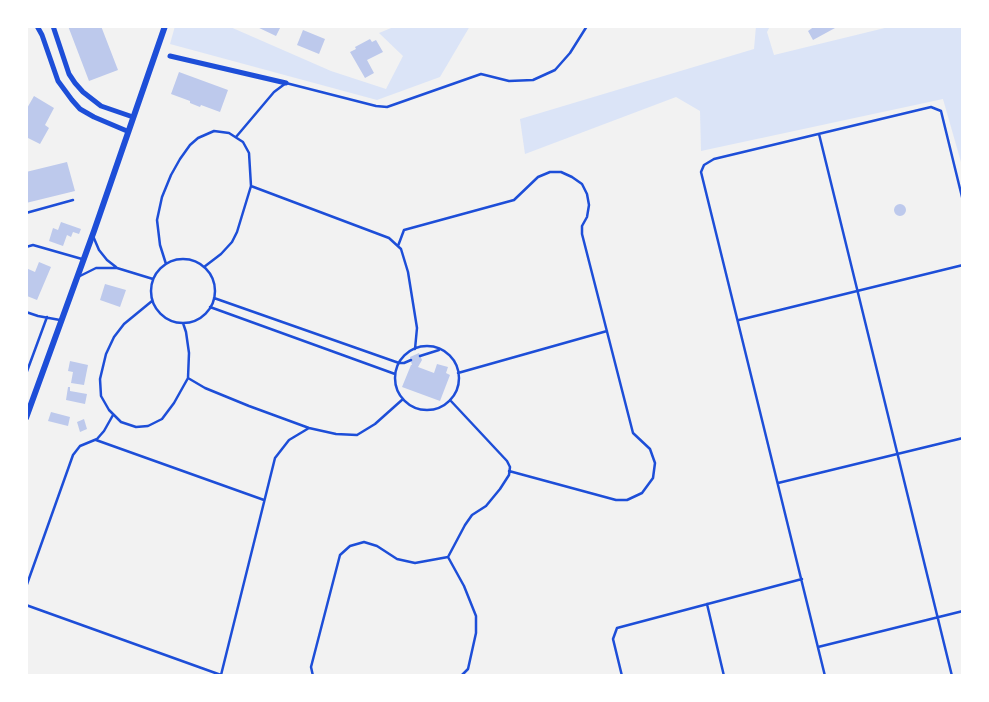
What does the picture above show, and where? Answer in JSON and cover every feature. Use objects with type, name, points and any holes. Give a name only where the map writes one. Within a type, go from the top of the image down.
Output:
[{"type":"street","points":[[37,26],[58,81],[72,100],[80,109],[94,117],[127,131]]},
{"type":"street","points":[[53,26],[69,74],[75,84],[102,106],[132,117]]},
{"type":"street","points":[[26,418],[77,278],[164,26]]},
{"type":"street","points":[[170,56],[286,83]]},
{"type":"lane","points":[[236,137],[274,92],[286,83],[376,106],[387,107],[481,74],[509,81],[533,80],[555,70],[570,54],[587,26]]},
{"type":"lane","points":[[825,676],[701,172],[704,165],[714,159],[931,107],[941,111],[963,201]]},
{"type":"lane","points":[[166,264],[160,245],[158,220],[162,197],[180,159],[190,145],[198,138],[214,131],[229,133],[243,142],[250,153],[251,186],[237,232],[232,242],[204,268]]},
{"type":"lane","points":[[819,134],[952,676]]},
{"type":"lane","points":[[398,246],[404,230],[410,227],[514,200],[538,177],[550,172],[561,172],[572,177],[582,184],[587,194],[589,205],[587,217],[582,226],[582,234],[634,433],[650,449],[655,462],[653,478],[642,493],[628,500],[616,500],[510,472]]},
{"type":"lane","points":[[251,186],[389,238],[398,246],[401,249],[408,272],[417,328],[415,348]]},
{"type":"lane","points":[[26,213],[73,200]]},
{"type":"lane","points":[[92,234],[99,250],[117,268]]},
{"type":"lane","points":[[26,247],[33,244],[83,260]]},
{"type":"lane","points":[[175,260],[195,262],[204,268],[211,276],[214,286],[214,298],[210,307],[199,319],[182,323],[172,322],[163,317],[152,301],[150,289],[158,270],[175,260]]},
{"type":"lane","points":[[738,320],[963,266]]},
{"type":"lane","points":[[77,278],[96,268],[117,268],[153,279]]},
{"type":"lane","points":[[214,298],[399,363],[411,360]]},
{"type":"lane","points":[[152,301],[124,324],[106,354],[100,379],[101,396],[109,410],[121,422],[136,427],[148,426],[162,419],[174,403],[188,378],[189,353],[186,332],[182,323]]},
{"type":"lane","points":[[210,307],[395,374]]},
{"type":"lane","points":[[26,312],[62,320]]},
{"type":"lane","points":[[26,374],[46,317]]},
{"type":"lane","points":[[458,372],[607,331]]},
{"type":"lane","points":[[425,346],[440,350],[453,360],[458,372],[459,381],[456,392],[441,407],[431,410],[420,410],[410,406],[397,391],[395,374],[399,363],[406,354],[415,348],[425,346]]},
{"type":"lane","points":[[420,356],[440,350]]},
{"type":"lane","points":[[188,378],[205,388],[249,406],[309,428],[336,434],[357,435],[376,424],[403,399]]},
{"type":"lane","points":[[448,557],[472,515],[486,506],[500,489],[510,472],[507,461],[450,400]]},
{"type":"lane","points":[[26,586],[74,455],[80,446],[95,440],[104,431],[113,415]]},
{"type":"lane","points":[[26,605],[222,675],[275,458],[289,440],[309,428]]},
{"type":"lane","points":[[778,483],[963,438]]},
{"type":"lane","points":[[95,440],[264,500]]},
{"type":"lane","points":[[313,675],[311,667],[340,555],[350,546],[364,542],[377,546],[396,559],[415,563],[448,557]]},
{"type":"lane","points":[[448,557],[464,586],[476,616],[476,633],[470,662],[468,669],[461,676]]},
{"type":"lane","points":[[622,676],[613,638],[617,628],[802,579]]},
{"type":"lane","points":[[707,604],[724,676]]},
{"type":"lane","points":[[818,646],[963,611]]},
{"type":"lane","points":[[307,676],[366,676]]},
{"type":"shaded area","points":[[175,26],[228,26],[331,71],[386,89],[403,56],[379,33],[396,26],[470,26],[440,77],[377,100],[170,44]]},
{"type":"shaded area","points":[[756,26],[770,26],[767,32],[774,55],[893,26],[963,26],[963,161],[961,162],[943,99],[701,151],[700,111],[676,97],[525,154],[520,119],[754,49]]},
{"type":"building","points":[[68,26],[101,26],[118,70],[89,81]]},
{"type":"building","points":[[255,26],[281,26],[276,36]]},
{"type":"building","points":[[815,26],[834,26],[835,28],[813,40],[808,31]]},
{"type":"building","points":[[303,30],[325,39],[319,54],[297,45]]},
{"type":"building","points":[[370,39],[372,42],[376,40],[383,52],[367,60],[374,73],[365,78],[350,52]]},
{"type":"building","points":[[179,72],[228,90],[220,112],[201,105],[200,107],[171,94]]},
{"type":"building","points":[[34,96],[54,108],[45,125],[49,128],[40,144],[26,137],[26,110]]},
{"type":"building","points":[[67,162],[75,191],[26,203],[26,172]]},
{"type":"building","points":[[898,204],[902,204],[906,210],[902,216],[898,216],[894,212],[894,208]]},
{"type":"building","points":[[61,222],[81,229],[79,234],[73,232],[71,237],[67,235],[63,246],[49,241],[53,228],[58,230]]},
{"type":"building","points":[[39,262],[51,267],[37,300],[27,296],[26,268],[35,272]]},
{"type":"building","points":[[105,284],[126,290],[120,307],[100,300]]},
{"type":"building","points":[[419,353],[422,360],[418,367],[434,373],[437,364],[448,367],[446,373],[450,375],[440,401],[402,387],[412,365],[410,357]]},
{"type":"building","points":[[70,361],[88,365],[84,385],[71,383],[73,372],[68,371]]},
{"type":"building","points":[[68,387],[70,387],[70,391],[87,394],[85,404],[66,400]]},
{"type":"building","points":[[51,412],[70,417],[68,426],[48,421]]},
{"type":"building","points":[[84,419],[87,429],[80,432],[77,422]]}]
